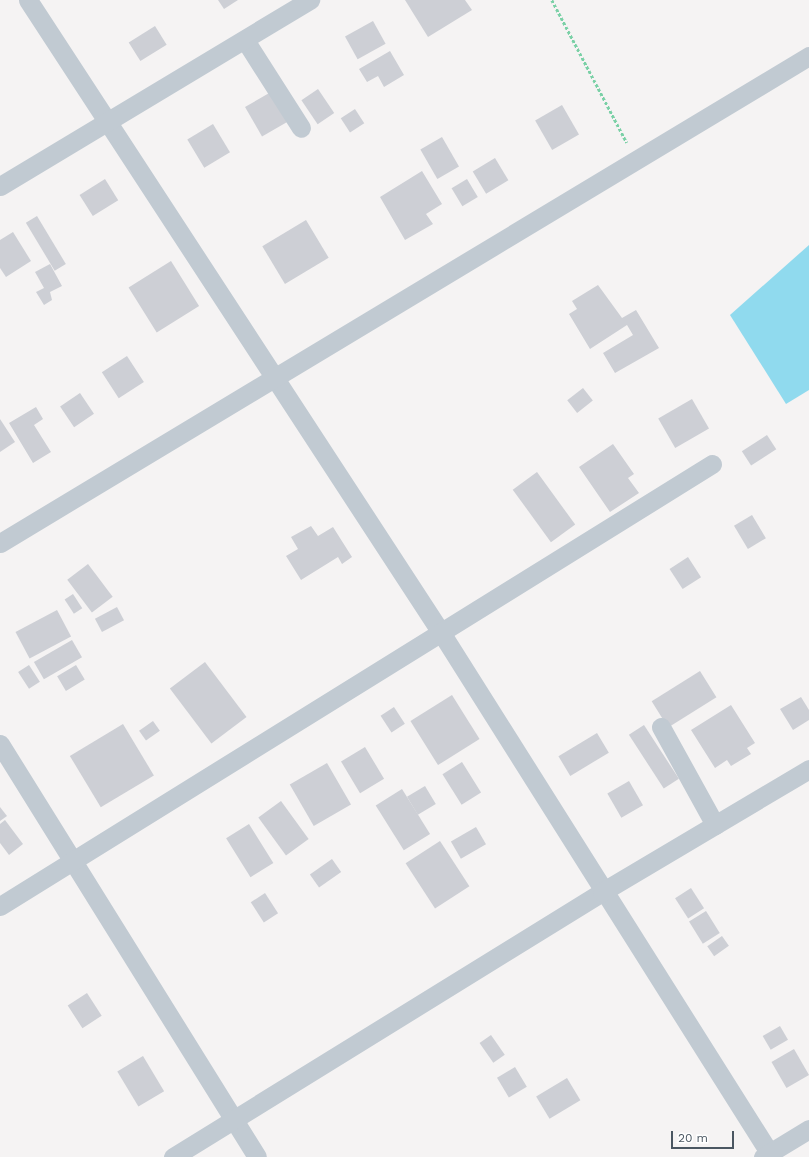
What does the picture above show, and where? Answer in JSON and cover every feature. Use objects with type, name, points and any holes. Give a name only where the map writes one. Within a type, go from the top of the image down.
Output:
[{"type":"street","points":[[28,0],[277,378],[442,634],[768,1156],[809,1129]]},
{"type":"street","points":[[0,186],[310,0]]},
{"type":"street","points":[[245,40],[301,128]]},
{"type":"street","points":[[0,543],[277,378],[635,159],[809,56]]},
{"type":"street","points":[[0,906],[442,634],[712,464]]},
{"type":"street","points":[[661,727],[715,825]]},
{"type":"street","points":[[0,744],[72,862],[258,1157]]},
{"type":"street","points":[[173,1157],[602,892],[809,769]]},
{"type":"path","points":[[552,0],[635,159]]},
{"type":"water","points":[[809,245],[809,390],[786,404],[730,315]]},
{"type":"building","points":[[218,0],[238,0],[224,9]]},
{"type":"building","points":[[405,0],[465,0],[472,10],[428,37]]},
{"type":"building","points":[[373,21],[386,44],[358,59],[345,37]]},
{"type":"building","points":[[155,26],[167,45],[140,61],[129,42]]},
{"type":"building","points":[[390,51],[404,75],[384,87],[378,76],[367,82],[359,69]]},
{"type":"building","points":[[318,89],[334,113],[318,124],[301,100]]},
{"type":"building","points":[[271,92],[288,121],[262,136],[245,107]]},
{"type":"building","points":[[562,105],[579,134],[552,150],[535,121]]},
{"type":"building","points":[[355,109],[364,123],[350,133],[341,118]]},
{"type":"building","points":[[213,124],[230,152],[204,168],[187,139]]},
{"type":"building","points":[[442,137],[459,166],[437,179],[420,150]]},
{"type":"building","points":[[495,158],[508,180],[486,194],[473,171]]},
{"type":"building","points":[[422,171],[442,204],[426,214],[433,224],[405,240],[380,197]]},
{"type":"building","points":[[105,179],[118,200],[93,216],[80,195]]},
{"type":"building","points":[[467,179],[478,197],[462,206],[452,188]]},
{"type":"building","points":[[37,216],[66,264],[55,271],[26,223]]},
{"type":"building","points":[[306,220],[329,258],[285,284],[262,246]]},
{"type":"building","points":[[13,232],[31,261],[6,277],[0,268],[0,240]]},
{"type":"building","points":[[171,261],[199,306],[157,332],[129,287]]},
{"type":"building","points":[[50,264],[62,286],[50,292],[52,300],[44,305],[36,292],[44,288],[35,272]]},
{"type":"building","points":[[598,285],[622,318],[636,310],[659,348],[615,373],[603,353],[633,335],[627,325],[590,349],[569,314],[577,309],[572,301]]},
{"type":"building","points":[[127,356],[144,382],[119,398],[102,372]]},
{"type":"building","points":[[583,388],[593,401],[577,413],[567,400]]},
{"type":"building","points":[[80,393],[94,414],[74,427],[60,406]]},
{"type":"building","points":[[692,399],[709,428],[675,448],[658,419]]},
{"type":"building","points":[[36,407],[43,419],[34,425],[51,452],[33,463],[9,423]]},
{"type":"building","points":[[0,419],[15,442],[0,452]]},
{"type":"building","points":[[767,435],[776,449],[751,466],[742,451]]},
{"type":"building","points":[[613,444],[634,474],[628,478],[639,493],[610,512],[579,467]]},
{"type":"building","points":[[537,472],[575,525],[551,542],[513,490]]},
{"type":"building","points":[[752,515],[766,538],[748,549],[734,526]]},
{"type":"building","points":[[311,526],[318,536],[333,527],[352,557],[342,564],[338,557],[301,580],[286,556],[298,549],[291,537]]},
{"type":"building","points":[[688,557],[701,577],[683,589],[670,569]]},
{"type":"building","points":[[88,564],[113,597],[92,612],[67,580]]},
{"type":"building","points":[[73,594],[82,608],[74,614],[65,599]]},
{"type":"building","points":[[117,607],[124,620],[102,632],[95,619]]},
{"type":"building","points":[[57,610],[71,636],[30,659],[16,632]]},
{"type":"building","points":[[72,640],[82,657],[44,679],[34,662]]},
{"type":"building","points":[[205,662],[247,717],[211,744],[170,688]]},
{"type":"building","points":[[29,665],[40,682],[29,689],[18,672]]},
{"type":"building","points":[[76,665],[85,680],[66,691],[57,676]]},
{"type":"building","points":[[700,671],[716,697],[668,727],[652,701]]},
{"type":"building","points":[[452,695],[480,739],[438,765],[410,721]]},
{"type":"building","points":[[801,697],[809,710],[809,720],[793,730],[780,709]]},
{"type":"building","points":[[731,705],[755,743],[747,748],[751,754],[731,766],[727,760],[715,768],[691,730]]},
{"type":"building","points":[[394,707],[405,724],[391,732],[381,716]]},
{"type":"building","points":[[153,721],[160,731],[146,741],[139,731]]},
{"type":"building","points":[[123,724],[154,775],[101,807],[70,756]]},
{"type":"building","points":[[644,725],[679,779],[664,788],[629,735]]},
{"type":"building","points":[[597,733],[609,753],[570,776],[558,756]]},
{"type":"building","points":[[365,747],[384,779],[360,793],[341,761]]},
{"type":"building","points":[[462,762],[481,793],[462,805],[442,774]]},
{"type":"building","points":[[327,763],[351,805],[314,826],[290,784]]},
{"type":"building","points":[[629,781],[643,805],[621,818],[607,794]]},
{"type":"building","points":[[425,786],[436,804],[418,815],[407,797]]},
{"type":"building","points":[[402,789],[430,834],[404,850],[376,805]]},
{"type":"building","points":[[281,801],[309,839],[286,855],[258,817]]},
{"type":"building","points":[[0,807],[7,816],[0,821]]},
{"type":"building","points":[[5,820],[23,844],[9,855],[0,843],[0,824]]},
{"type":"building","points":[[249,824],[273,863],[250,877],[226,838]]},
{"type":"building","points":[[476,827],[486,844],[461,859],[451,842]]},
{"type":"building","points":[[440,841],[469,886],[435,909],[406,863]]},
{"type":"building","points":[[332,859],[341,872],[319,888],[310,874]]},
{"type":"building","points":[[691,888],[704,908],[688,918],[675,898]]},
{"type":"building","points":[[265,893],[278,913],[264,922],[251,902]]},
{"type":"building","points":[[706,911],[720,933],[703,944],[689,922]]},
{"type":"building","points":[[722,936],[729,946],[714,956],[707,946]]},
{"type":"building","points":[[87,993],[102,1016],[82,1028],[68,1006]]},
{"type":"building","points":[[780,1026],[788,1040],[771,1050],[763,1036]]},
{"type":"building","points":[[491,1035],[505,1055],[493,1063],[480,1043]]},
{"type":"building","points":[[794,1049],[809,1075],[786,1088],[771,1062]]},
{"type":"building","points":[[143,1056],[164,1091],[138,1107],[117,1071]]},
{"type":"building","points":[[515,1067],[527,1087],[509,1098],[497,1078]]},
{"type":"building","points":[[567,1078],[580,1100],[550,1119],[536,1097]]}]
